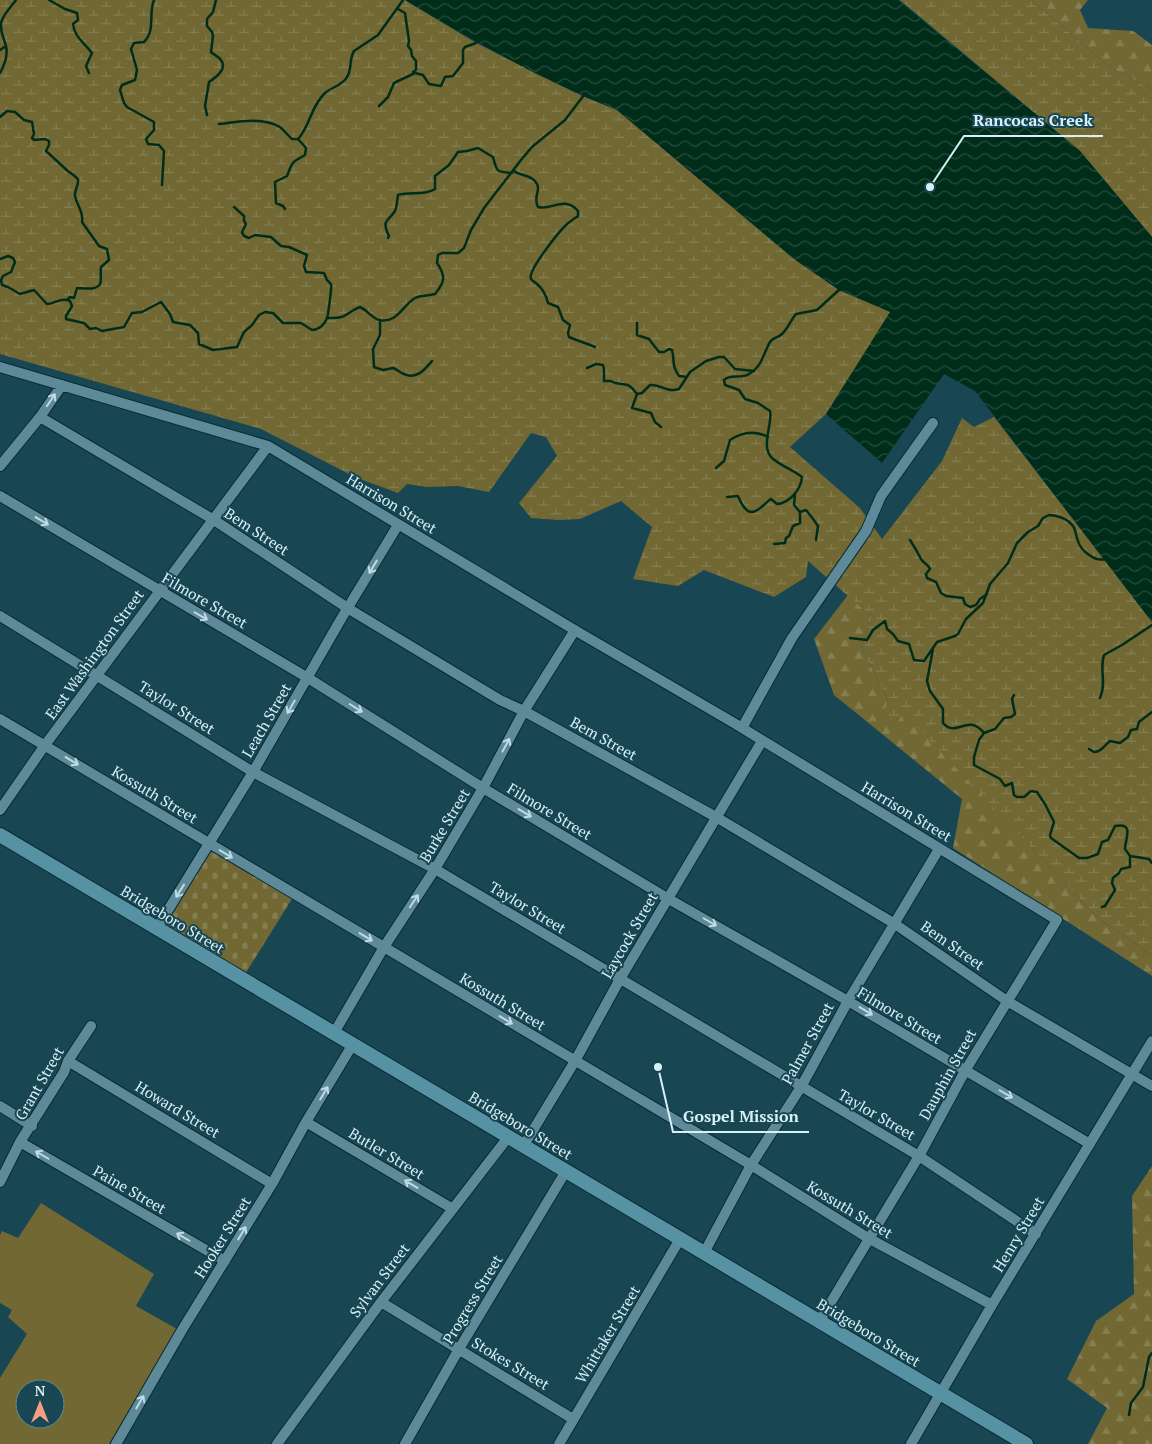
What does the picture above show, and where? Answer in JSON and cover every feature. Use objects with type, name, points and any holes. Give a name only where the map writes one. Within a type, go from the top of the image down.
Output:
[{"type":"main road","name":"Bridgeboro Street","points":[[0,835],[1026,1444]]},
{"type":"street","name":"Harrison Street","points":[[0,367],[268,446],[742,728],[1058,920]]},
{"type":"street","points":[[0,466],[40,417],[62,385]]},
{"type":"street","name":"Bem Street","points":[[40,417],[214,520],[348,609],[500,700],[524,711],[716,817],[895,924],[1007,1001],[1152,1086]]},
{"type":"street","points":[[742,728],[792,638],[866,531],[882,496],[933,423]]},
{"type":"street","name":"East Washington Street","points":[[0,810],[45,745],[268,446]]},
{"type":"street","name":"Filmore Street","points":[[0,496],[308,678],[483,788],[667,898],[848,1000],[1090,1144]]},
{"type":"street","name":"Leach Street","points":[[157,928],[210,844],[398,525]]},
{"type":"street","name":"Taylor Street","points":[[0,616],[253,772],[435,870],[919,1156],[1036,1234]]},
{"type":"street","name":"Burke Street","points":[[334,1033],[384,947],[435,870],[483,788],[524,711],[575,630]]},
{"type":"street","name":"Kossuth Street","points":[[0,719],[751,1165],[868,1238],[992,1305]]},
{"type":"street","name":"Laycock Street","points":[[524,1145],[575,1062],[667,898],[762,740]]},
{"type":"street","name":"Palmer Street","points":[[704,1253],[751,1165],[801,1087],[848,1000],[940,849]]},
{"type":"street","name":"Dauphin Street","points":[[819,1322],[919,1156],[965,1071],[1058,920]]},
{"type":"street","name":"Grant Street","points":[[0,1182],[20,1142],[32,1126],[64,1072],[68,1061],[91,1026]]},
{"type":"street","name":"Henry Street","points":[[910,1444],[1131,1073],[1152,1041]]},
{"type":"street","name":"Hooker Street","points":[[116,1444],[182,1330],[272,1184],[306,1122],[354,1044]]},
{"type":"street","name":"Howard Street","points":[[68,1061],[272,1184]]},
{"type":"street","points":[[0,1106],[32,1126]]},
{"type":"street","name":"Butler Street","points":[[306,1122],[453,1209]]},
{"type":"street","name":"Sylvan Street","points":[[276,1444],[381,1302],[508,1136]]},
{"type":"street","name":"Paine Street","points":[[20,1142],[225,1261]]},
{"type":"street","name":"Progress Street","points":[[405,1444],[459,1349],[566,1171]]},
{"type":"street","name":"Whittaker Street","points":[[559,1444],[680,1238]]},
{"type":"street","name":"Stokes Street","points":[[381,1302],[573,1419]]},
{"type":"green space","points":[[0,0],[405,0],[476,43],[582,96],[617,110],[794,259],[839,290],[891,312],[826,414],[790,447],[860,508],[882,539],[942,461],[962,418],[974,427],[994,417],[1152,622],[1152,955],[1099,919],[903,712],[895,728],[880,718],[888,700],[861,647],[872,617],[808,561],[806,577],[774,597],[704,570],[678,586],[633,579],[652,527],[621,501],[580,519],[558,520],[531,518],[519,503],[557,456],[546,437],[531,433],[489,492],[458,486],[427,487],[407,484],[398,493],[357,478],[261,429],[0,354]]},
{"type":"green space","points":[[900,0],[1031,0],[1111,68],[1152,89],[1152,237],[1080,151]]},
{"type":"green space","points":[[1031,0],[1088,0],[1080,10],[1088,28],[1133,31],[1152,45],[1152,89],[1111,68]]},
{"type":"green space","points":[[848,595],[872,617],[861,647],[888,700],[903,711],[1099,919],[1152,955],[1152,976],[953,848],[962,799],[834,695],[814,639]]},
{"type":"green space","points":[[210,844],[295,894],[242,979],[157,928]]},
{"type":"green space","points":[[1152,1166],[1152,1444],[1088,1444],[1107,1408],[1067,1379],[1096,1321],[1134,1294],[1132,1196]]},
{"type":"green space","points":[[41,1203],[154,1274],[136,1306],[177,1329],[109,1444],[0,1444],[0,1378],[27,1334],[8,1317],[12,1310],[0,1303],[0,1235],[2,1231],[18,1238]]},
{"type":"water","points":[[405,0],[898,0],[1080,151],[1152,237],[1152,622],[975,391],[944,374],[882,463],[826,414],[890,312],[839,290],[794,259],[617,110],[589,99],[509,59]]},
{"type":"waterway","points":[[0,73],[6,53],[1,23],[5,14],[16,0]]},
{"type":"waterway","points":[[49,0],[77,13],[78,20],[73,24],[75,32],[92,53],[86,66],[89,73]]},
{"type":"waterway","points":[[154,0],[148,37],[144,42],[134,43],[131,49],[137,70],[135,80],[122,85],[120,90],[127,107],[154,122],[154,130],[146,139],[148,144],[159,145],[164,151],[162,185]]},
{"type":"waterway","points":[[207,115],[205,106],[209,82],[220,73],[223,67],[219,57],[211,52],[213,36],[207,26],[207,19],[213,12],[216,0]]},
{"type":"waterway","points":[[298,139],[320,98],[347,77],[354,51],[378,35],[403,0]]},
{"type":"waterway","points":[[398,9],[405,13],[408,46],[416,61],[416,70],[413,74]]},
{"type":"waterway","points":[[379,106],[388,97],[394,83],[415,73],[423,75],[429,84],[441,86],[445,77],[453,76],[463,63],[463,50],[465,47],[476,43],[477,40]]},
{"type":"waterway","points":[[0,50],[6,46]]},
{"type":"waterway","points":[[327,318],[343,317],[360,307],[376,319],[391,319],[415,298],[435,294],[441,286],[443,279],[442,272],[437,263],[438,255],[442,253],[458,253],[464,248],[471,230],[484,208],[521,160],[532,147],[565,120],[584,95]]},
{"type":"waterway","points":[[0,117],[7,111],[15,112],[24,120],[32,122],[34,134],[32,138],[34,140],[45,139],[49,141],[46,151],[77,179],[75,196],[82,215],[82,222],[99,246],[107,249],[109,260],[101,267],[101,281],[96,288],[77,288],[74,298],[70,297],[67,300],[47,304],[34,290],[20,294],[2,285],[1,280],[3,276],[11,272],[15,262],[13,258],[8,256],[0,259]]},
{"type":"waterway","points":[[219,124],[248,121],[271,123],[280,127],[292,139],[298,139],[306,148],[305,155],[293,163],[287,176],[275,182],[276,203],[285,209]]},
{"type":"waterway","points":[[388,238],[386,221],[395,211],[398,195],[426,192],[435,189],[435,176],[449,165],[458,152],[478,148],[493,157],[498,170],[512,173]]},
{"type":"waterway","points":[[514,171],[535,181],[538,187],[536,200],[538,207],[568,204],[578,211],[578,216],[566,225],[544,252],[534,268],[531,279],[543,290],[548,303],[558,307],[563,320],[570,325],[569,337],[595,347]]},
{"type":"waterway","points":[[67,300],[70,301],[72,306],[66,319],[84,323],[90,329],[96,328],[102,331],[124,327],[132,313],[142,312],[161,302],[170,314],[173,322],[190,325],[198,333],[199,344],[213,350],[237,347],[244,332],[259,315],[265,312],[273,313],[283,323],[301,323],[312,330],[319,328],[327,318],[331,290],[331,284],[324,273],[306,272],[304,266],[307,255],[289,247],[281,246],[271,237],[255,235],[249,238],[244,236],[242,232],[246,224],[244,216],[234,207]]},
{"type":"waterway","points":[[727,497],[738,496],[747,511],[754,512],[771,499],[777,504],[786,501],[794,495],[802,477],[776,461],[769,453],[767,441],[770,411],[758,403],[745,399],[739,390],[725,385],[724,380],[729,377],[746,375],[757,368],[770,342],[782,334],[796,314],[817,310],[840,289]]},
{"type":"waterway","points":[[380,320],[380,335],[373,349],[374,367],[383,370],[393,368],[413,376],[420,373],[432,361]]},
{"type":"waterway","points":[[637,323],[637,335],[649,339],[659,352],[672,350],[674,366],[679,376],[687,377]]},
{"type":"waterway","points":[[637,394],[642,393],[650,385],[671,390],[679,389],[690,372],[706,361],[719,357],[724,357],[735,369],[754,371]]},
{"type":"waterway","points":[[587,368],[596,364],[603,365],[604,381],[628,385],[632,388],[637,394],[632,408],[651,413],[655,422],[661,427]]},
{"type":"waterway","points":[[716,468],[724,461],[730,440],[735,437],[753,433],[768,437]]},
{"type":"waterway","points":[[774,544],[785,543],[793,526],[800,523],[800,512],[794,505],[795,494]]},
{"type":"waterway","points":[[800,512],[806,510],[818,526],[816,540]]},
{"type":"waterway","points":[[850,638],[867,640],[873,630],[885,621],[887,629],[898,641],[909,644],[914,660],[924,661],[937,642],[958,634],[966,619],[983,603],[990,584],[1008,563],[1017,543],[1028,532],[1038,526],[1043,518],[1049,515],[1068,521],[1074,528],[1077,539],[1085,552],[1097,559],[1105,559]]},
{"type":"waterway","points":[[910,540],[923,562],[930,569],[926,574],[927,578],[936,582],[941,593],[946,596],[963,598],[965,604],[970,607],[976,605],[987,594]]},
{"type":"waterway","points":[[1100,698],[1103,687],[1102,666],[1104,655],[1152,625]]},
{"type":"waterway","points":[[933,649],[927,681],[930,691],[943,709],[943,723],[953,728],[972,725],[978,727],[984,733]]},
{"type":"waterway","points":[[1014,695],[1012,699],[1015,714],[1004,718],[995,729],[984,733],[979,740],[974,757],[974,765],[1000,779],[1005,786],[1012,783],[1014,795],[1017,797],[1024,797],[1031,791],[1037,792],[1054,822],[1050,835],[1051,838],[1079,858],[1087,858],[1098,854],[1102,842],[1108,840],[1115,826],[1125,826],[1128,832],[1125,849],[1130,856],[1130,867],[1121,869],[1113,878],[1112,883],[1115,890],[1105,906],[1102,907]]},
{"type":"waterway","points":[[1089,749],[1096,752],[1101,750],[1110,741],[1120,743],[1128,737],[1131,730],[1137,729],[1139,722],[1152,712]]},
{"type":"waterway","points":[[1130,856],[1149,859],[1152,863]]},
{"type":"waterway","points":[[1129,1415],[1131,1403],[1143,1387],[1149,1357],[1152,1353]]},
{"type":"place","name":"Rancocas Creek","points":[[930,187]]},
{"type":"place","name":"Gospel Mission","points":[[658,1067]]}]
